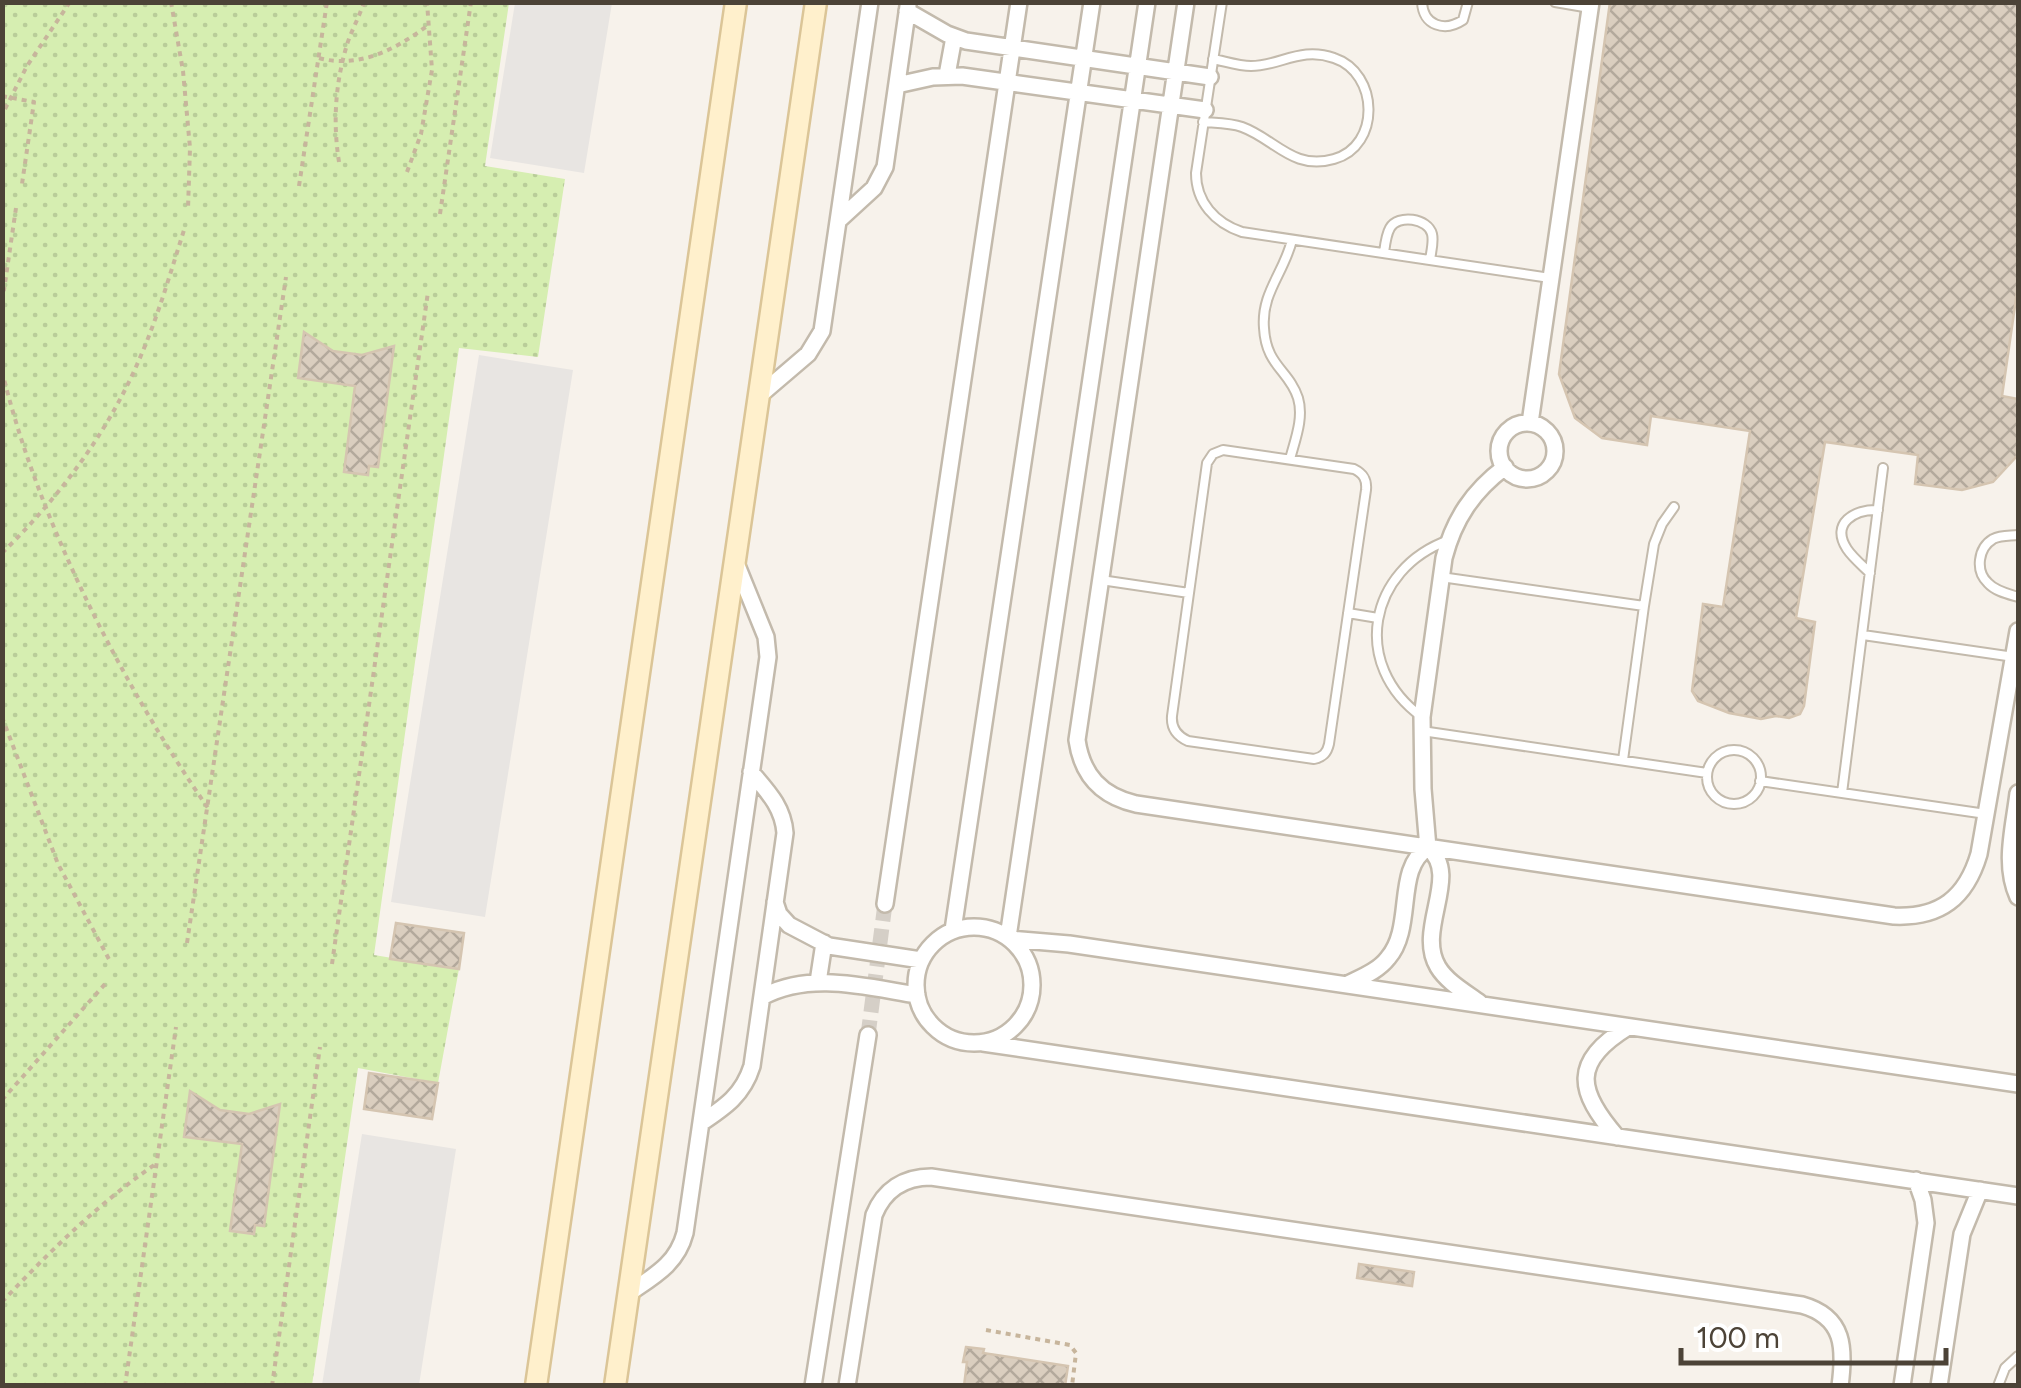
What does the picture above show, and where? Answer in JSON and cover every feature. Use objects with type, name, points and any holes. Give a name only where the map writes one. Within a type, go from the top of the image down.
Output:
[{"type":"main road","points":[[536,1386],[736,2]]},
{"type":"main road","points":[[616,1386],[816,2]]},
{"type":"street","points":[[760,395],[808,354],[824,323],[870,2]]},
{"type":"street","points":[[885,904],[1018,2]]},
{"type":"street","points":[[953,930],[1092,2]]},
{"type":"street","points":[[1009,938],[1147,2]]},
{"type":"street","points":[[1186,2],[1077,740],[1085,770],[1106,794],[1136,804],[1913,916],[1949,903],[1974,872],[2018,631]]},
{"type":"street","points":[[1530,424],[1590,5]]},
{"type":"street","points":[[838,221],[867,197],[880,179],[888,154],[908,7],[954,37],[1210,76]]},
{"type":"street","points":[[947,75],[954,37]]},
{"type":"street","points":[[897,84],[947,75],[1172,105],[1204,116]]},
{"type":"street","points":[[1530,424],[1551,436],[1555,453],[1554,461],[1543,474],[1527,479],[1511,474],[1500,453],[1504,438],[1514,427],[1530,424]]},
{"type":"street","points":[[1483,1005],[1440,971],[1432,954],[1430,944],[1442,873],[1437,856],[1428,848],[1422,724],[1449,540],[1466,506],[1505,467]]},
{"type":"street","points":[[629,1293],[666,1269],[682,1246],[701,1122],[768,647],[736,563]]},
{"type":"street","points":[[701,1122],[740,1094],[748,1081],[762,996],[784,822],[776,801],[751,772]]},
{"type":"street","points":[[2018,793],[2010,874],[2018,897]]},
{"type":"street","points":[[1346,985],[1391,956],[1401,938],[1412,865],[1428,848]]},
{"type":"street","points":[[775,900],[789,924],[824,943],[921,960]]},
{"type":"street","points":[[1404,918],[1416,914],[1433,922]]},
{"type":"street","points":[[983,1043],[1013,1029],[1024,1016],[1033,983],[1030,967],[1009,938],[981,926],[967,927],[953,930],[929,948],[917,971],[917,994],[929,1022],[953,1040],[968,1044],[983,1043],[2018,1196]]},
{"type":"street","points":[[1009,938],[2018,1084]]},
{"type":"street","points":[[818,982],[824,943]]},
{"type":"street","points":[[762,996],[818,982],[917,994]]},
{"type":"street","points":[[1617,1137],[1594,1110],[1586,1085],[1587,1072],[1598,1049],[1628,1026]]},
{"type":"street","points":[[813,1386],[868,1035]]},
{"type":"street","points":[[847,1386],[874,1215],[884,1196],[900,1183],[931,1177],[1802,1305],[1822,1314],[1840,1338],[1844,1360],[1840,1386]]},
{"type":"street","points":[[1902,1386],[1926,1223],[1916,1180]]},
{"type":"street","points":[[1940,1386],[1962,1234],[1980,1190]]},
{"type":"lane","points":[[1222,2],[1196,184],[1213,216],[1242,232],[1551,278]]},
{"type":"lane","points":[[1422,2],[1427,20],[1448,26],[1463,20],[1468,2]]},
{"type":"lane","points":[[1555,2],[1590,5]]},
{"type":"lane","points":[[1204,116],[1242,127],[1294,158],[1314,162],[1346,154],[1361,138],[1369,114],[1367,91],[1341,60],[1293,56],[1251,66],[1212,59]]},
{"type":"lane","points":[[1384,253],[1391,225],[1405,220],[1419,222],[1431,231],[1430,260]]},
{"type":"lane","points":[[1290,460],[1300,417],[1298,396],[1273,362],[1263,325],[1266,298],[1288,257],[1292,240]]},
{"type":"lane","points":[[1223,450],[1290,460],[1354,469],[1366,480],[1329,744],[1324,754],[1314,759],[1188,740],[1175,732],[1172,716],[1209,458],[1223,450]]},
{"type":"lane","points":[[1842,793],[1883,468]]},
{"type":"lane","points":[[1623,760],[1657,533],[1674,507]]},
{"type":"lane","points":[[1870,574],[1848,551],[1842,532],[1852,514],[1878,510]]},
{"type":"lane","points":[[2018,535],[2000,537],[1986,545],[1980,568],[1991,587],[2018,598]]},
{"type":"lane","points":[[1449,540],[1408,563],[1388,588],[1378,618],[1378,647],[1385,674],[1422,724],[1707,773]]},
{"type":"lane","points":[[1441,576],[1644,606]]},
{"type":"lane","points":[[1101,580],[1189,593]]},
{"type":"lane","points":[[1348,613],[1378,618]]},
{"type":"lane","points":[[1863,635],[2014,657]]},
{"type":"lane","points":[[1742,751],[1758,766],[1760,781],[1754,795],[1733,804],[1713,795],[1707,773],[1719,754],[1742,751]]},
{"type":"lane","points":[[1760,781],[1986,814]]},
{"type":"lane","points":[[1998,1386],[2005,1368],[2018,1356]]},
{"type":"path","points":[[5,109],[27,66],[70,2]]},
{"type":"path","points":[[171,2],[183,70],[190,148],[188,209]]},
{"type":"path","points":[[299,186],[327,2]]},
{"type":"path","points":[[339,162],[336,109],[343,61],[364,2]]},
{"type":"path","points":[[406,172],[421,134],[432,70],[427,2]]},
{"type":"path","points":[[440,214],[472,2]]},
{"type":"path","points":[[318,58],[343,61],[370,57],[400,46],[428,26]]},
{"type":"path","points":[[2,96],[34,102],[22,184]]},
{"type":"path","points":[[2,290],[16,208]]},
{"type":"path","points":[[2,553],[32,524],[75,470],[110,417],[141,356],[184,230]]},
{"type":"path","points":[[187,943],[286,277]]},
{"type":"path","points":[[332,964],[428,292]]},
{"type":"path","points":[[2,372],[32,472],[62,546],[105,635],[208,808]]},
{"type":"path","points":[[2,717],[58,864],[111,963]]},
{"type":"path","points":[[2,1100],[105,984]]},
{"type":"path","points":[[126,1386],[176,1027]]},
{"type":"path","points":[[272,1386],[320,1047]]},
{"type":"path","points":[[2,1302],[50,1251],[123,1186],[157,1163]]},
{"type":"path","points":[[986,1330],[1070,1346],[1076,1353],[1072,1386]]},
{"type":"green space","points":[[3,3],[509,3],[485,166],[565,179],[538,357],[459,348],[374,955],[459,969],[438,1083],[358,1068],[312,1385],[3,1386]]},
{"type":"shaded area","points":[[515,3],[612,3],[584,173],[490,158]]},
{"type":"shaded area","points":[[479,355],[573,370],[485,917],[391,902]]},
{"type":"shaded area","points":[[362,1134],[456,1149],[419,1385],[322,1385]]},
{"type":"building","points":[[1610,2],[2018,2],[2018,285],[2002,396],[2018,399],[2017,456],[1993,482],[1962,490],[1915,484],[1918,455],[1825,442],[1796,618],[1815,622],[1804,706],[1800,714],[1789,718],[1761,719],[1729,713],[1698,701],[1692,691],[1703,604],[1723,607],[1750,431],[1651,416],[1647,445],[1602,438],[1575,418],[1559,374]]},
{"type":"building","points":[[304,332],[333,351],[362,355],[394,346],[378,467],[369,466],[368,475],[344,472],[355,386],[298,378]]},
{"type":"building","points":[[396,923],[464,933],[459,969],[390,959]]},
{"type":"building","points":[[369,1073],[438,1083],[432,1119],[364,1109]]},
{"type":"building","points":[[190,1091],[220,1110],[249,1114],[280,1104],[264,1226],[255,1225],[254,1234],[230,1231],[242,1144],[184,1137]]},
{"type":"building","points":[[1359,1264],[1414,1272],[1412,1286],[1357,1278]]},
{"type":"building","points":[[966,1347],[1068,1366],[1065,1386],[964,1386]]},
{"type":"tunnel","points":[[868,1035],[885,904]]}]
